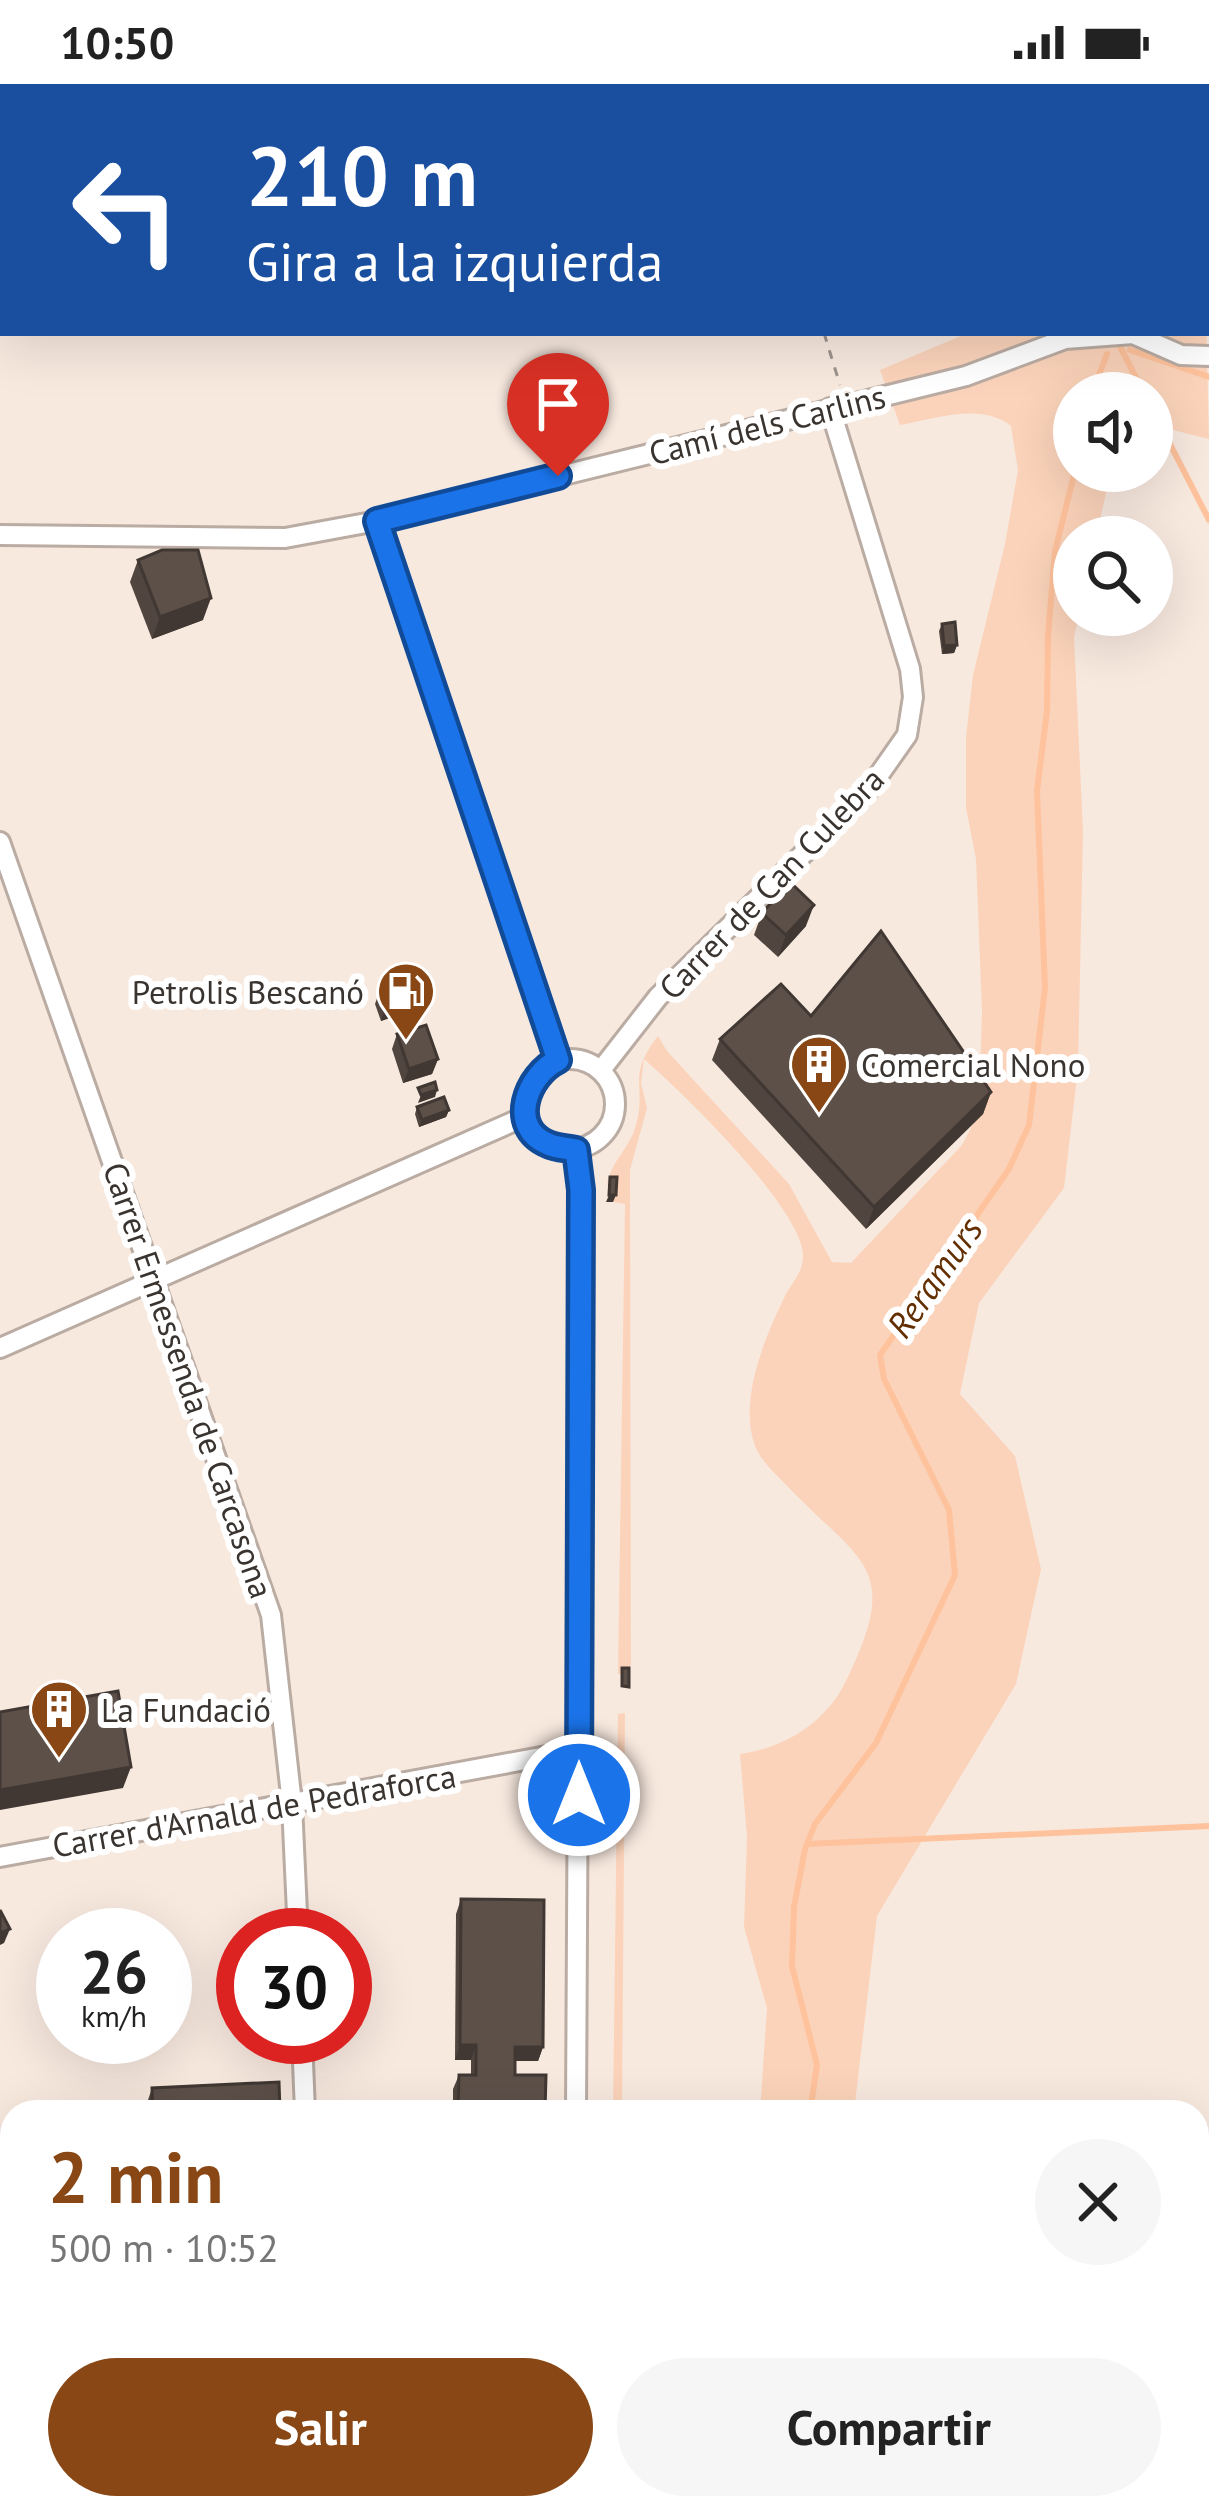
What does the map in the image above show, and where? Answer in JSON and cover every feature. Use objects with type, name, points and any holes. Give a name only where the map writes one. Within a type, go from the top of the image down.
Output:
[{"type":"street","name":"Camí dels Carlins","points":[[0,535],[285,538],[377,521],[966,376],[1065,340],[1089,336]]},
{"type":"street","name":"Camí dels Carlins","points":[[1136,336],[1181,356],[1209,356]]},
{"type":"street","name":"Carrer de Can Culebra","points":[[602,1070],[658,997],[869,789],[907,735],[913,697],[910,670],[830,408]]},
{"type":"street","points":[[377,521],[558,1060]]},
{"type":"street","name":"Carrer Ermessenda de Carcasona","points":[[0,842],[272,1615],[292,1804],[297,1908]]},
{"type":"street","points":[[558,1060],[583,1060],[602,1070],[616,1102],[610,1128],[598,1141],[576,1150],[548,1144],[534,1134],[526,1116],[528,1087],[542,1068],[558,1060]]},
{"type":"street","points":[[0,1348],[526,1116]]},
{"type":"street","points":[[576,1150],[581,1190],[576,2100]]},
{"type":"street","name":"Carrer d'Arnald de Pedraforca","points":[[0,1857],[579,1750]]},
{"type":"street","points":[[303,2064],[305,2100]]},
{"type":"path","points":[[825,336],[841,386],[830,408]]},
{"type":"shaded area","points":[[961,336],[1206,336],[1209,439],[1173,430],[1173,372],[1053,372],[1053,492],[1106,492],[1101,516],[1053,516],[1053,636],[1074,636],[1083,831],[1078,1068],[1064,1188],[979,1303],[960,1394],[1015,1456],[1041,1569],[1016,1684],[877,1916],[855,2100],[761,2100],[767,2008],[744,1927],[747,1837],[740,1754],[788,1739],[828,1708],[863,1642],[872,1589],[854,1552],[761,1458],[751,1428],[752,1389],[762,1349],[803,1262],[798,1235],[737,1152],[644,1059],[658,1036],[789,1184],[832,1262],[851,1263],[962,1145],[979,1112],[982,1011],[976,859],[966,808],[966,737],[973,675],[1018,470],[1011,426],[986,415],[957,414],[900,425],[880,370]]},
{"type":"shaded area","points":[[644,1060],[641,1083],[647,1108],[630,1170],[631,1664],[626,1674],[618,1674],[625,1204],[613,1202],[614,1185],[607,1185],[633,1133]]},
{"type":"shaded area","points":[[625,1713],[622,2100],[613,2100],[618,1714]]},
{"type":"building","points":[[162,550],[198,550],[211,598],[160,617],[138,560]]},
{"type":"building","points":[[955,622],[957,645],[944,646],[942,624]]},
{"type":"building","points":[[790,882],[814,905],[786,935],[762,913]]},
{"type":"building","points":[[881,931],[991,1092],[874,1207],[720,1039],[781,984],[811,1016]]},
{"type":"building","points":[[412,979],[418,995],[386,1006],[380,990]]},
{"type":"building","points":[[426,1025],[438,1059],[409,1069],[397,1034]]},
{"type":"building","points":[[435,1082],[437,1090],[421,1095],[418,1088]]},
{"type":"building","points":[[444,1097],[449,1110],[422,1120],[417,1107]]},
{"type":"building","points":[[610,1177],[617,1177],[616,1195],[609,1195]]},
{"type":"building","points":[[622,1668],[629,1668],[629,1687],[622,1686]]},
{"type":"building","name":"La Fundació","points":[[118,1691],[131,1767],[0,1790],[0,1712]]},
{"type":"building","points":[[461,1899],[544,1900],[543,2047],[515,2047],[515,2075],[546,2075],[545,2100],[458,2100],[459,2075],[476,2075],[476,2045],[460,2045]]},
{"type":"building","points":[[0,1910],[10,1929],[0,1933]]},
{"type":"building","points":[[279,2082],[280,2100],[152,2100],[152,2088]]},
{"type":"waterway","points":[[1116,339],[1133,372]]},
{"type":"waterway","name":"Reramurs","points":[[1130,350],[1209,377]]},
{"type":"waterway","name":"Reramurs","points":[[1100,372],[1107,354]]},
{"type":"waterway","points":[[1173,450],[1209,520]]},
{"type":"waterway","name":"Reramurs","points":[[812,2100],[817,2065],[792,1966],[794,1907],[805,1849],[815,1824],[876,1743],[955,1575],[949,1510],[884,1379],[880,1355],[1009,1169],[1029,1125],[1045,988],[1037,791],[1047,711],[1055,551],[1070,492]]},
{"type":"waterway","points":[[807,1844],[1209,1826]]},
{"type":"place","name":"Petrolis Bescanó","points":[[406,1042]]},
{"type":"place","name":"Comercial Nono","points":[[819,1115]]},
{"type":"place","name":"La Fundació","points":[[59,1760]]},
{"type":"route","points":[[558,476],[377,521],[558,1060],[542,1068],[528,1087],[526,1116],[534,1134],[548,1144],[576,1150],[581,1190],[579,1795]]}]
